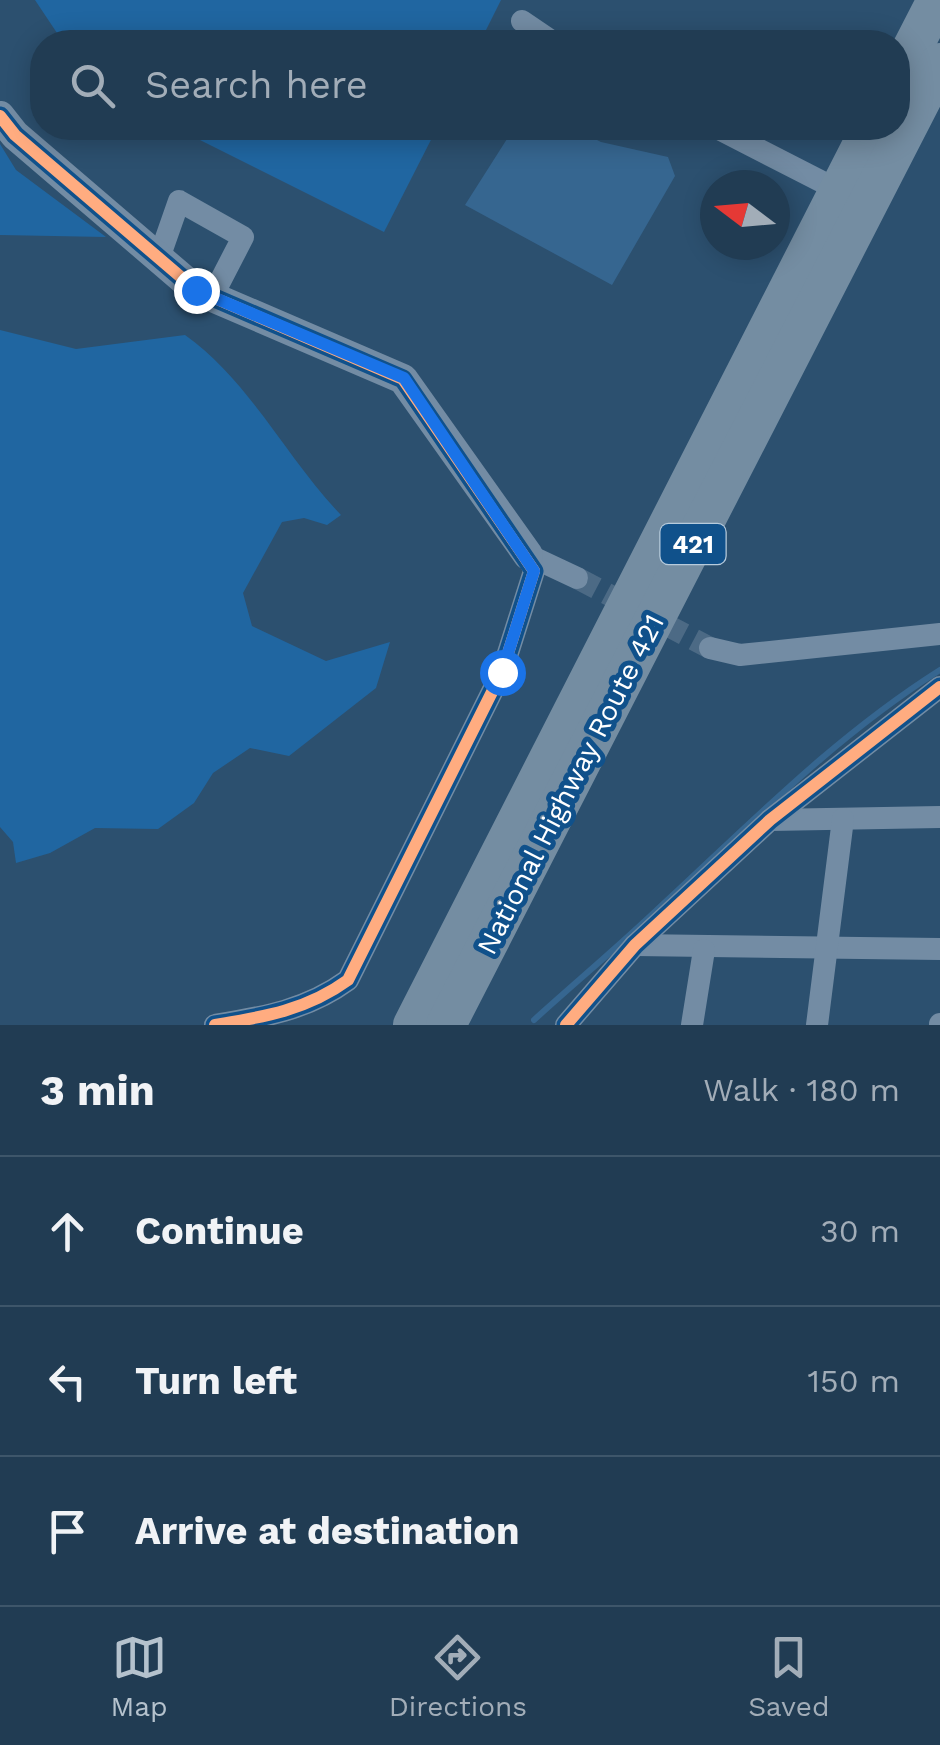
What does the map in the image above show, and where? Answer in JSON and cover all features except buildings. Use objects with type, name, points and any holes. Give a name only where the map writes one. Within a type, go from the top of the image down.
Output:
[{"type":"highway","points":[[910,53],[937,0]]},
{"type":"highway","name":"National Highway Route 421","points":[[910,121],[940,63]]},
{"type":"highway","name":"National Highway Route 421","points":[[413,1025],[865,140]]},
{"type":"highway","name":"National Highway Route 421","points":[[446,1025],[900,140]]},
{"type":"highway","points":[[465,1025],[485,982],[504,912]]},
{"type":"highway","points":[[380,1025],[407,997],[435,984]]},
{"type":"street","points":[[522,21],[535,30]]},
{"type":"street","points":[[0,116],[14,135],[158,261],[212,297],[404,378],[528,555],[534,571],[502,672],[348,980],[321,1000],[270,1016],[215,1025]]},
{"type":"street","points":[[740,140],[838,190]]},
{"type":"street","points":[[158,261],[179,201],[243,237],[212,297]]},
{"type":"street","points":[[528,555],[577,578]]},
{"type":"street","points":[[710,648],[740,656],[939,635]]},
{"type":"street","points":[[566,1025],[635,946],[770,820],[940,688]]},
{"type":"street","points":[[770,820],[940,817]]},
{"type":"street","points":[[816,1025],[843,819]]},
{"type":"street","points":[[635,946],[704,950],[940,949]]},
{"type":"street","points":[[692,1025],[704,950]]},
{"type":"shaded area","points":[[35,0],[501,0],[486,30],[55,30]]},
{"type":"shaded area","points":[[200,140],[431,140],[384,232]]},
{"type":"shaded area","points":[[506,140],[597,140],[668,157],[675,176],[612,285],[465,205]]},
{"type":"shaded area","points":[[0,144],[16,170],[106,237],[0,235]]},
{"type":"shaded area","points":[[0,330],[76,349],[185,335],[208,353],[341,515],[327,525],[304,518],[282,522],[243,593],[252,626],[326,661],[390,642],[376,688],[289,756],[250,748],[213,773],[194,803],[158,829],[95,828],[50,853],[16,863],[13,842],[0,827]]},
{"type":"waterway","points":[[534,1020],[829,752],[940,670]]},
{"type":"tunnel","points":[[577,578],[710,648]]},
{"type":"cycle path","points":[[0,116],[15,135],[196,290],[403,379],[534,571],[502,672],[348,980],[301,1005],[215,1025]]},
{"type":"cycle path","points":[[566,1025],[635,945],[770,820],[940,687]]},
{"type":"route","points":[[196,290],[404,378],[528,555],[534,571],[502,672]]}]
